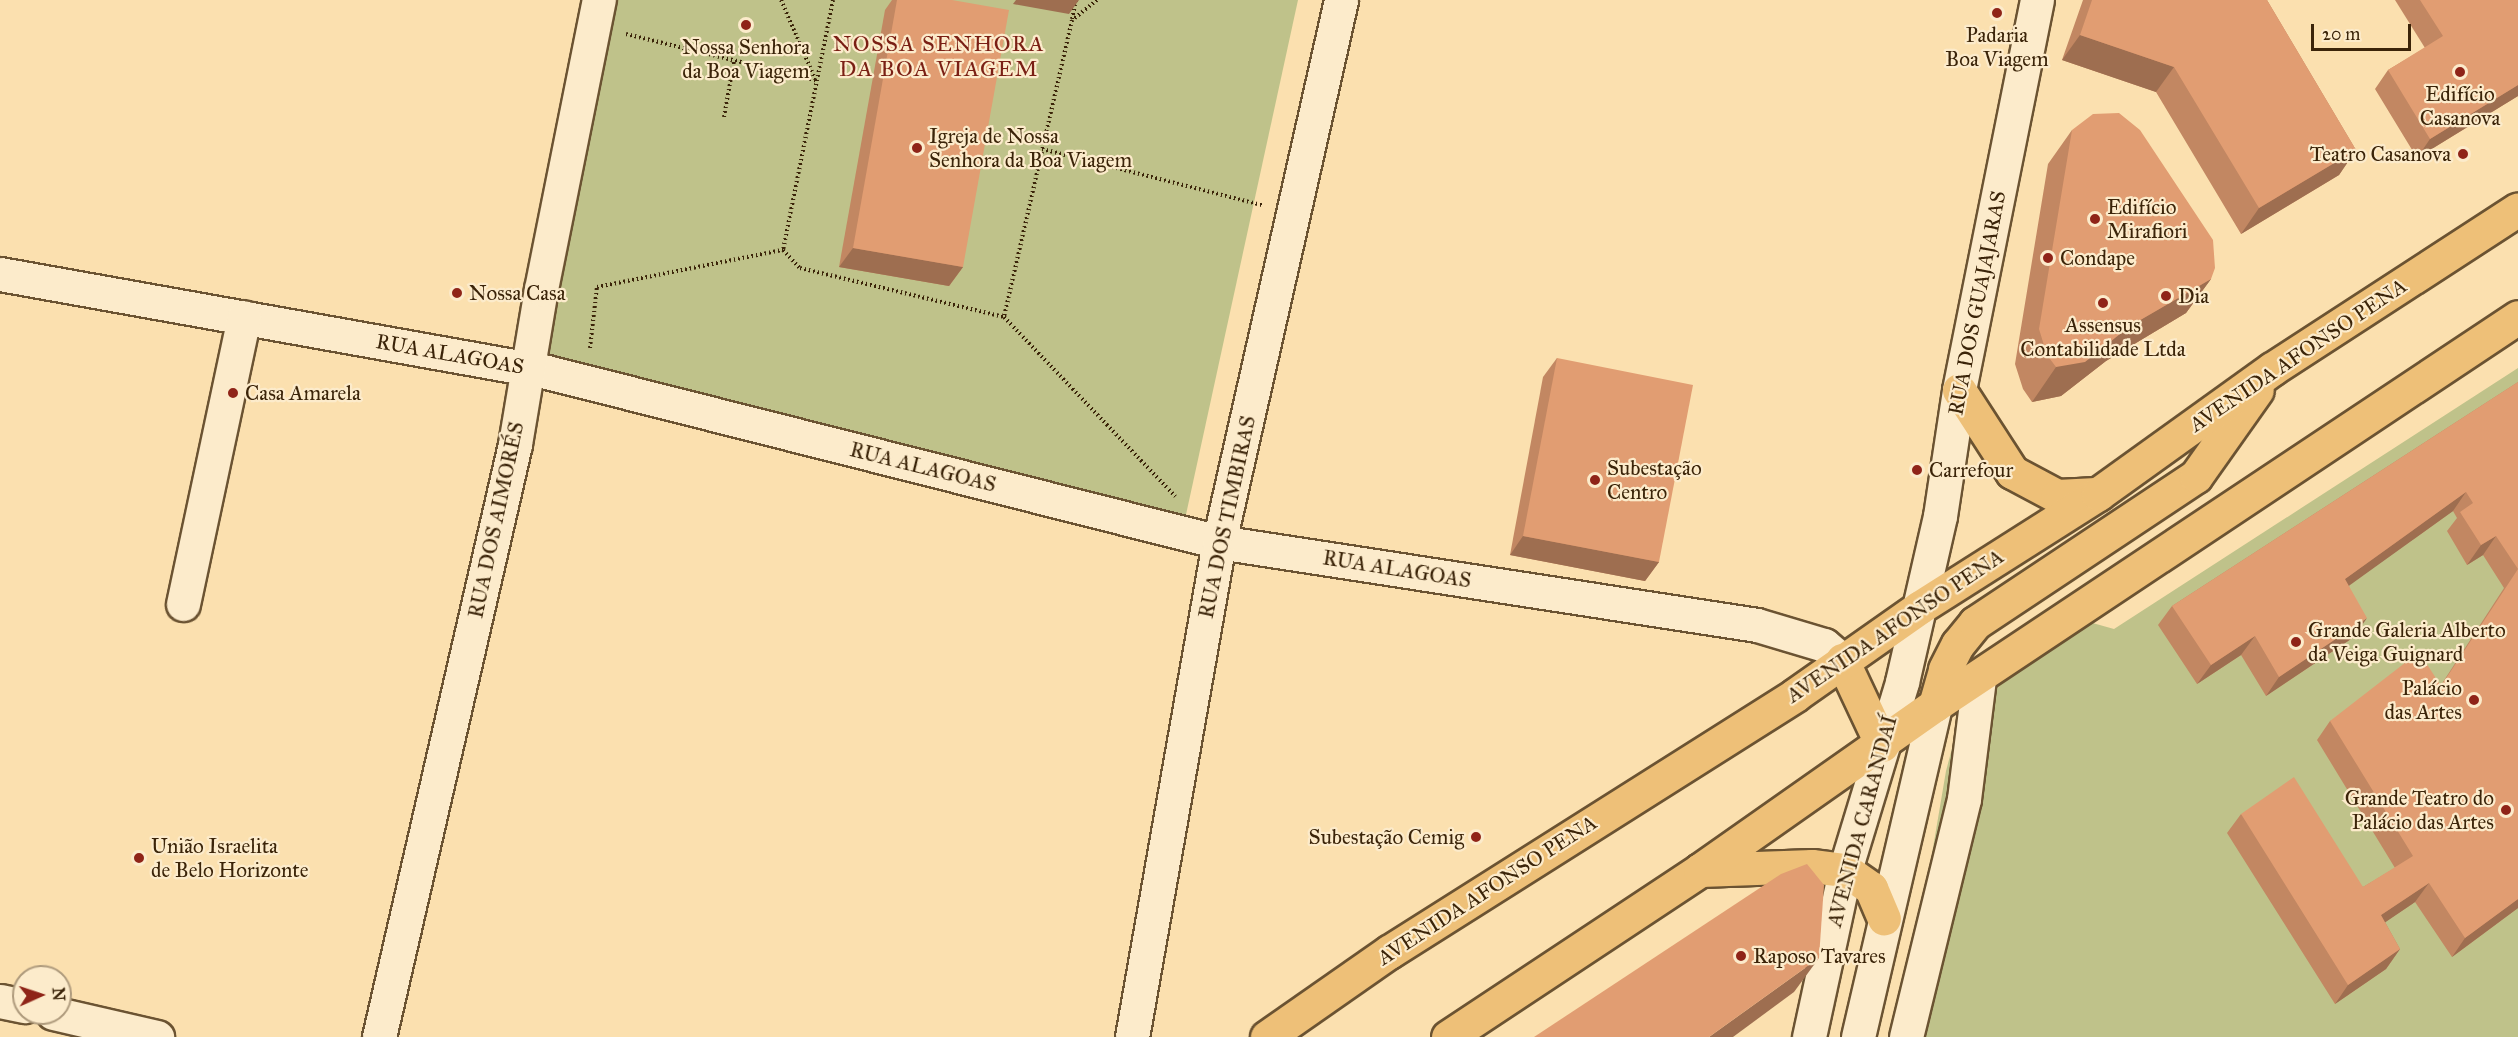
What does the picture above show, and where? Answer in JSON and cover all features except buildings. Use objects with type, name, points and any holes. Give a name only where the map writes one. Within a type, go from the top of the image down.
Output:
[{"type":"main road","name":"AVENIDA AFONSO PENA","points":[[1268,1037],[1389,952],[1795,695],[1920,607],[2098,494],[2272,369],[2518,209]]},
{"type":"main road","points":[[1448,1037],[1700,870],[1882,745],[1935,705],[1979,678],[2518,317]]},
{"type":"main road","points":[[1935,705],[1945,669],[1958,644],[1975,623],[2196,476],[2272,369]]},
{"type":"main road","points":[[1959,390],[2012,472],[2057,496],[2098,494]]},
{"type":"main road","points":[[1842,660],[1882,745]]},
{"type":"main road","points":[[1700,870],[1802,867],[1845,870],[1871,888],[1884,918]]},
{"type":"street","name":"RUA DOS TIMBIRAS","points":[[1132,1037],[1219,542],[1341,0]]},
{"type":"street","name":"RUA DOS GUAJAJARAS","points":[[1920,607],[1940,516],[1959,390],[2037,0]]},
{"type":"street","name":"RUA DOS AIMORÉS","points":[[379,1037],[515,444],[527,369],[596,13]]},
{"type":"street","name":"RUA ALAGOAS","points":[[0,274],[586,381],[1219,542],[1757,625],[1824,645],[1842,660]]},
{"type":"street","points":[[183,604],[244,317]]},
{"type":"street","name":"AVENIDA CARANDAÍ","points":[[1809,1037],[1845,870],[1920,607]]},
{"type":"street","points":[[1906,1037],[1964,799],[1979,678]]},
{"type":"street","name":"AVENIDA CARANDAÍ","points":[[1858,1037],[1935,705]]},
{"type":"street","points":[[72,1017],[157,1037]]},
{"type":"path","points":[[781,0],[815,80]]},
{"type":"path","points":[[783,250],[815,80],[833,0]]},
{"type":"path","points":[[1004,316],[1076,0]]},
{"type":"path","points":[[1072,20],[1097,0]]},
{"type":"path","points":[[596,13],[734,61],[815,80]]},
{"type":"path","points":[[724,117],[734,61]]},
{"type":"path","points":[[1042,149],[1292,212]]},
{"type":"path","points":[[783,250],[800,268],[1004,316],[1178,499]]},
{"type":"path","points":[[586,381],[597,287],[783,250]]},
{"type":"green space","points":[[600,0],[1298,0],[1182,533],[549,384],[539,336]]},
{"type":"green space","points":[[2518,368],[2518,1037],[1901,1037],[1946,771],[1955,737],[1994,687],[2089,622],[2114,629]]},
{"type":"place","name":"Padaria Boa Viagem","points":[[1997,13]]},
{"type":"place","name":"Nossa Senhora da Boa Viagem","points":[[746,25]]},
{"type":"place","name":"Edifício Casanova","points":[[2460,72]]},
{"type":"place","name":"Igreja de Nossa Senhora da Boa Viagem","points":[[917,148]]},
{"type":"place","name":"Teatro Casanova","points":[[2463,154]]},
{"type":"place","name":"Edifício Mirafiori","points":[[2095,219]]},
{"type":"place","name":"Condape","points":[[2048,258]]},
{"type":"place","name":"Nossa Casa","points":[[457,293]]},
{"type":"place","name":"Dia","points":[[2166,296]]},
{"type":"place","name":"Assensus Contabilidade Ltda","points":[[2103,303]]},
{"type":"place","name":"Casa Amarela","points":[[233,393]]},
{"type":"place","name":"Carrefour","points":[[1917,470]]},
{"type":"place","name":"Subestação Centro","points":[[1595,480]]},
{"type":"place","name":"Grande Galeria Alberto da Veiga Guignard","points":[[2296,642]]},
{"type":"place","name":"Palácio das Artes","points":[[2474,700]]},
{"type":"place","name":"Grande Teatro do Palácio das Artes","points":[[2506,810]]},
{"type":"place","name":"Subestação Cemig","points":[[1476,837]]},
{"type":"place","name":"União Israelita de Belo Horizonte","points":[[139,858]]},
{"type":"place","name":"Raposo Tavares","points":[[1741,956]]},
{"type":"district","name":"NOSSA SENHORA DA BOA VIAGEM","points":[[939,56]]}]
